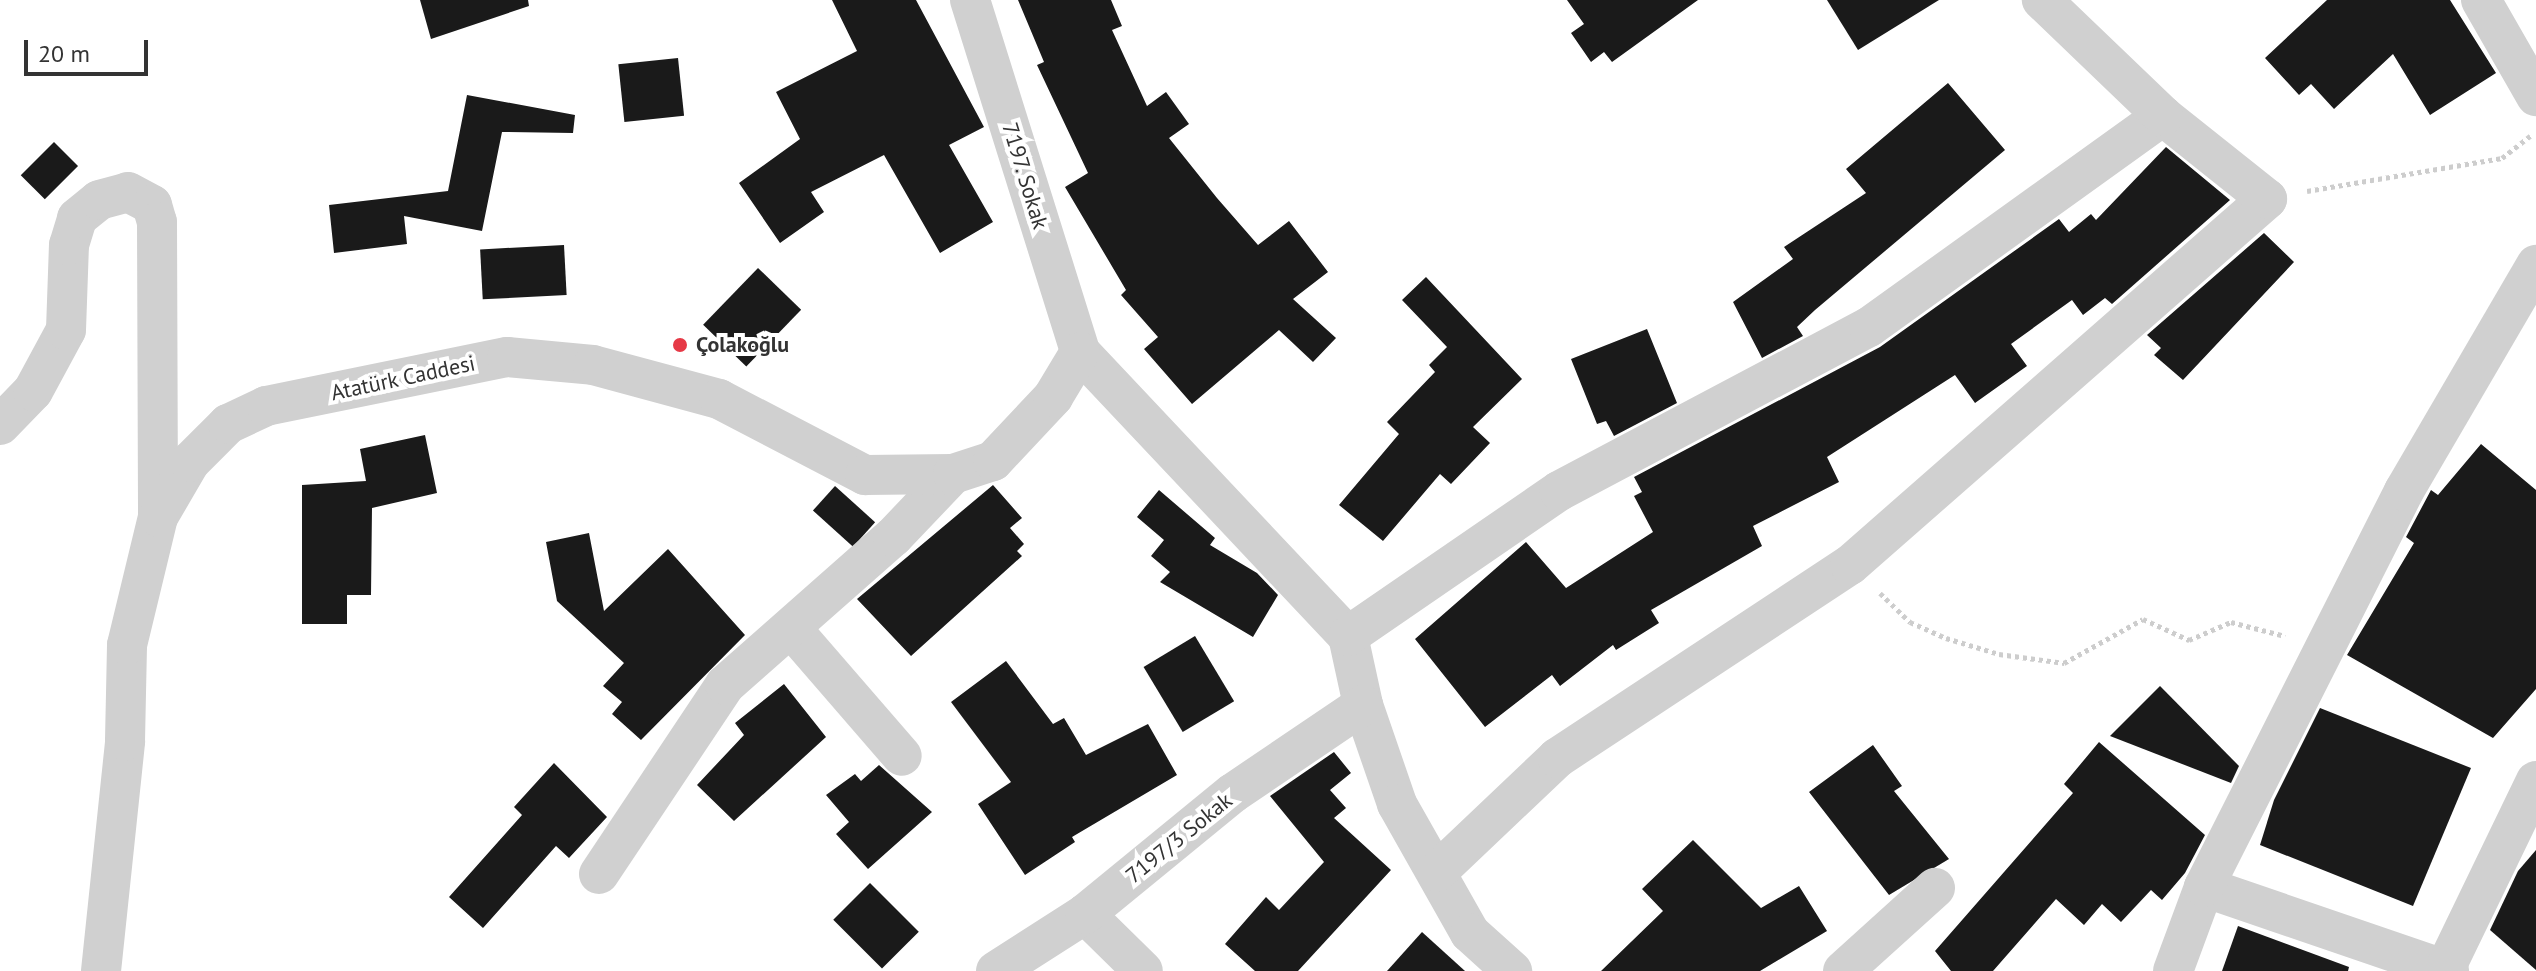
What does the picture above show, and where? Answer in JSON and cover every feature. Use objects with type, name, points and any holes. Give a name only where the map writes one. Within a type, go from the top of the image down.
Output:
[{"type":"street","name":"7197. Sokak","points":[[970,0],[1080,352]]},
{"type":"street","points":[[1437,872],[1557,758],[1850,565],[2267,199],[2163,116],[2042,0]]},
{"type":"street","points":[[2481,0],[2536,96]]},
{"type":"street","points":[[1348,636],[1559,491],[1869,327],[2163,116]]},
{"type":"street","points":[[0,425],[33,391],[66,330],[69,245],[77,218],[99,200],[128,192],[152,205],[157,222],[158,517]]},
{"type":"street","points":[[2173,971],[2204,887],[2404,491],[2536,265]]},
{"type":"street","name":"Atatürk Caddesi","points":[[101,971],[125,741],[127,645],[158,517],[190,462],[241,418],[266,406],[507,357],[593,365],[719,399],[865,475],[953,474],[993,461],[1053,397],[1080,352]]},
{"type":"street","points":[[1080,352],[1348,636],[1363,705],[1397,804],[1470,933],[1512,971]]},
{"type":"street","points":[[599,874],[725,685],[791,628],[953,474]]},
{"type":"street","points":[[791,628],[902,756]]},
{"type":"street","name":"7197/3 Sokak","points":[[996,971],[1085,914],[1233,793],[1363,705]]},
{"type":"street","points":[[2204,887],[2446,970],[2536,781]]},
{"type":"street","points":[[1843,971],[1935,888]]},
{"type":"street","points":[[1085,914],[1143,971]]},
{"type":"path","points":[[2267,199],[2417,168],[2502,158],[2536,131]]},
{"type":"path","points":[[1850,565],[1910,622],[1999,654],[2064,663],[2143,619],[2189,640],[2231,622],[2259,624],[2323,653]]},
{"type":"building","points":[[420,0],[528,0],[529,6],[431,39]]},
{"type":"building","points":[[832,0],[916,0],[984,127],[949,145],[993,222],[940,253],[884,155],[811,192],[824,212],[780,243],[739,183],[800,139],[776,92],[857,51]]},
{"type":"building","points":[[1018,0],[1111,0],[1122,26],[1112,30],[1147,106],[1166,92],[1189,124],[1169,138],[1258,245],[1289,221],[1328,272],[1293,299],[1336,338],[1313,362],[1279,330],[1192,404],[1144,349],[1158,337],[1121,295],[1126,290],[1065,187],[1088,173],[1037,65],[1044,62]]},
{"type":"building","points":[[1567,0],[1698,0],[1612,62],[1604,52],[1591,62],[1571,33],[1584,24]]},
{"type":"building","points":[[1827,0],[1939,0],[1858,50]]},
{"type":"building","points":[[2327,0],[2450,0],[2496,73],[2430,115],[2393,54],[2334,109],[2311,84],[2299,95],[2265,58]]},
{"type":"building","points":[[678,58],[684,116],[624,122],[618,64]]},
{"type":"building","points":[[1948,83],[2005,150],[1815,310],[1797,327],[1803,336],[1762,358],[1733,302],[1793,259],[1784,247],[1866,193],[1846,169]]},
{"type":"building","points":[[467,95],[575,115],[573,133],[502,132],[482,231],[404,216],[407,244],[334,253],[329,205],[448,191]]},
{"type":"building","points":[[54,142],[78,166],[45,199],[21,175]]},
{"type":"building","points":[[2166,147],[2230,200],[2112,304],[2105,298],[2083,315],[2072,300],[2011,344],[2027,366],[1975,403],[1955,375],[1827,457],[1839,482],[1753,526],[1762,546],[1651,610],[1659,623],[1616,650],[1613,645],[1560,686],[1552,675],[1485,727],[1415,639],[1526,542],[1566,588],[1653,532],[1634,496],[1642,492],[1634,477],[1880,347],[2059,219],[2069,232],[2091,214],[2096,220]]},
{"type":"building","points":[[2264,233],[2294,262],[2183,380],[2154,355],[2161,348],[2147,335]]},
{"type":"building","points":[[564,245],[567,295],[483,299],[480,249]]},
{"type":"building","points":[[758,268],[801,310],[746,367],[703,325]]},
{"type":"building","points":[[1426,277],[1522,379],[1473,427],[1490,443],[1451,484],[1440,474],[1383,541],[1339,505],[1399,434],[1387,422],[1435,372],[1429,365],[1447,347],[1402,300]]},
{"type":"building","points":[[1647,329],[1677,403],[1614,436],[1606,421],[1597,424],[1571,359]]},
{"type":"building","points":[[425,435],[437,493],[372,508],[371,595],[347,595],[347,624],[302,624],[302,485],[366,481],[360,449]]},
{"type":"building","points":[[2481,444],[2536,490],[2536,689],[2493,738],[2347,655],[2414,543],[2406,537],[2431,490],[2438,495]]},
{"type":"building","points":[[993,485],[1022,518],[1010,528],[1024,544],[1017,551],[1022,556],[911,656],[857,599]]},
{"type":"building","points":[[835,486],[875,522],[853,547],[813,511]]},
{"type":"building","points":[[1159,490],[1215,538],[1210,545],[1257,573],[1278,595],[1253,637],[1160,582],[1170,572],[1151,556],[1164,540],[1137,517]]},
{"type":"building","points":[[589,533],[604,611],[668,549],[745,635],[641,740],[612,714],[622,702],[603,686],[624,663],[557,601],[546,542]]},
{"type":"building","points":[[1195,636],[1234,701],[1183,732],[1144,667]]},
{"type":"building","points":[[1006,661],[1053,724],[1064,718],[1086,755],[1148,724],[1177,775],[1072,837],[1075,842],[1025,875],[978,804],[1011,782],[951,702]]},
{"type":"building","points":[[784,684],[826,737],[734,821],[697,785],[744,735],[735,723]]},
{"type":"building","points":[[2160,686],[2239,766],[2231,783],[2110,736]]},
{"type":"building","points":[[2320,708],[2471,768],[2413,906],[2260,845],[2274,800]]},
{"type":"building","points":[[2099,742],[2205,835],[2185,873],[2162,900],[2151,890],[2121,922],[2102,904],[2084,925],[2056,899],[1993,971],[1951,971],[1935,951],[2073,793],[2064,784]]},
{"type":"building","points":[[1873,745],[1902,786],[1894,791],[1949,859],[1889,895],[1809,792]]},
{"type":"building","points":[[1334,752],[1351,773],[1330,790],[1346,808],[1334,818],[1391,870],[1298,971],[1255,971],[1225,944],[1266,897],[1279,910],[1324,862],[1270,796]]},
{"type":"building","points":[[554,763],[607,817],[569,858],[556,846],[483,928],[449,897],[522,815],[514,807]]},
{"type":"building","points":[[879,765],[932,812],[868,869],[836,834],[849,822],[826,795],[855,774],[861,781]]},
{"type":"building","points":[[1693,840],[1761,908],[1799,886],[1827,931],[1760,971],[1601,971],[1663,911],[1642,889]]},
{"type":"building","points":[[2536,850],[2536,970],[2490,930],[2518,871]]},
{"type":"building","points":[[870,883],[919,932],[882,969],[833,920]]},
{"type":"building","points":[[2238,926],[2349,967],[2348,971],[2222,971]]},
{"type":"building","points":[[1422,932],[1465,971],[1387,971]]},
{"type":"place","name":"Çolakoğlu","points":[[680,345]]}]
